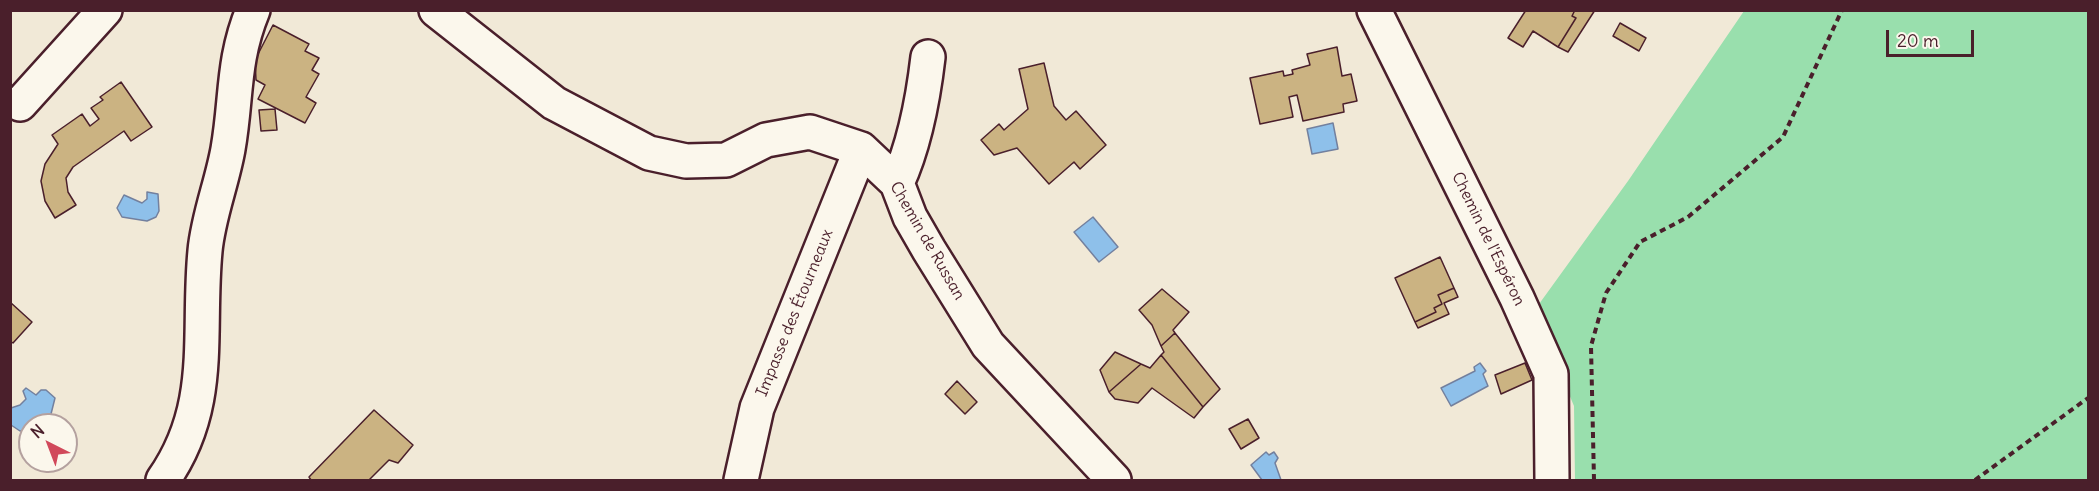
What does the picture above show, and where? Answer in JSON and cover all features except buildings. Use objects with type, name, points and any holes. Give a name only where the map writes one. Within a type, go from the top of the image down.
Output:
[{"type":"street","points":[[20,104],[105,10]]},
{"type":"street","points":[[163,480],[190,431],[196,405],[204,341],[205,250],[228,148],[236,64],[253,10]]},
{"type":"street","name":"Chemin de Russan","points":[[436,10],[554,103],[650,153],[686,161],[726,160],[766,140],[810,132],[861,149],[897,183],[910,217],[988,345],[1113,480]]},
{"type":"street","name":"Chemin de l'Espéron","points":[[1374,10],[1517,297],[1551,374],[1552,480]]},
{"type":"street","points":[[897,183],[908,158],[924,88],[928,57]]},
{"type":"street","name":"Impasse des Étourneaux","points":[[741,480],[757,408],[861,149]]},
{"type":"path","points":[[1594,480],[1591,346],[1605,293],[1640,242],[1688,217],[1783,136],[1842,10]]},
{"type":"path","points":[[1975,480],[2088,398]]},
{"type":"green space","points":[[1744,11],[2088,11],[2088,480],[1575,480],[1574,406],[1534,311],[1628,181]]},
{"type":"water","points":[[1333,123],[1338,149],[1312,154],[1307,129]]},
{"type":"water","points":[[147,192],[158,194],[159,211],[156,217],[147,221],[122,217],[117,208],[124,195],[142,203],[147,199]]},
{"type":"water","points":[[1093,217],[1118,247],[1099,262],[1074,232]]},
{"type":"water","points":[[1480,363],[1486,371],[1483,374],[1488,386],[1451,406],[1441,388],[1475,371],[1474,367]]},
{"type":"water","points":[[26,388],[36,395],[41,390],[46,390],[55,398],[51,413],[18,413],[18,430],[11,425],[11,408],[20,405],[26,399],[23,391]]},
{"type":"water","points":[[1266,452],[1269,455],[1274,452],[1278,458],[1275,463],[1281,480],[1262,480],[1251,465]]}]
